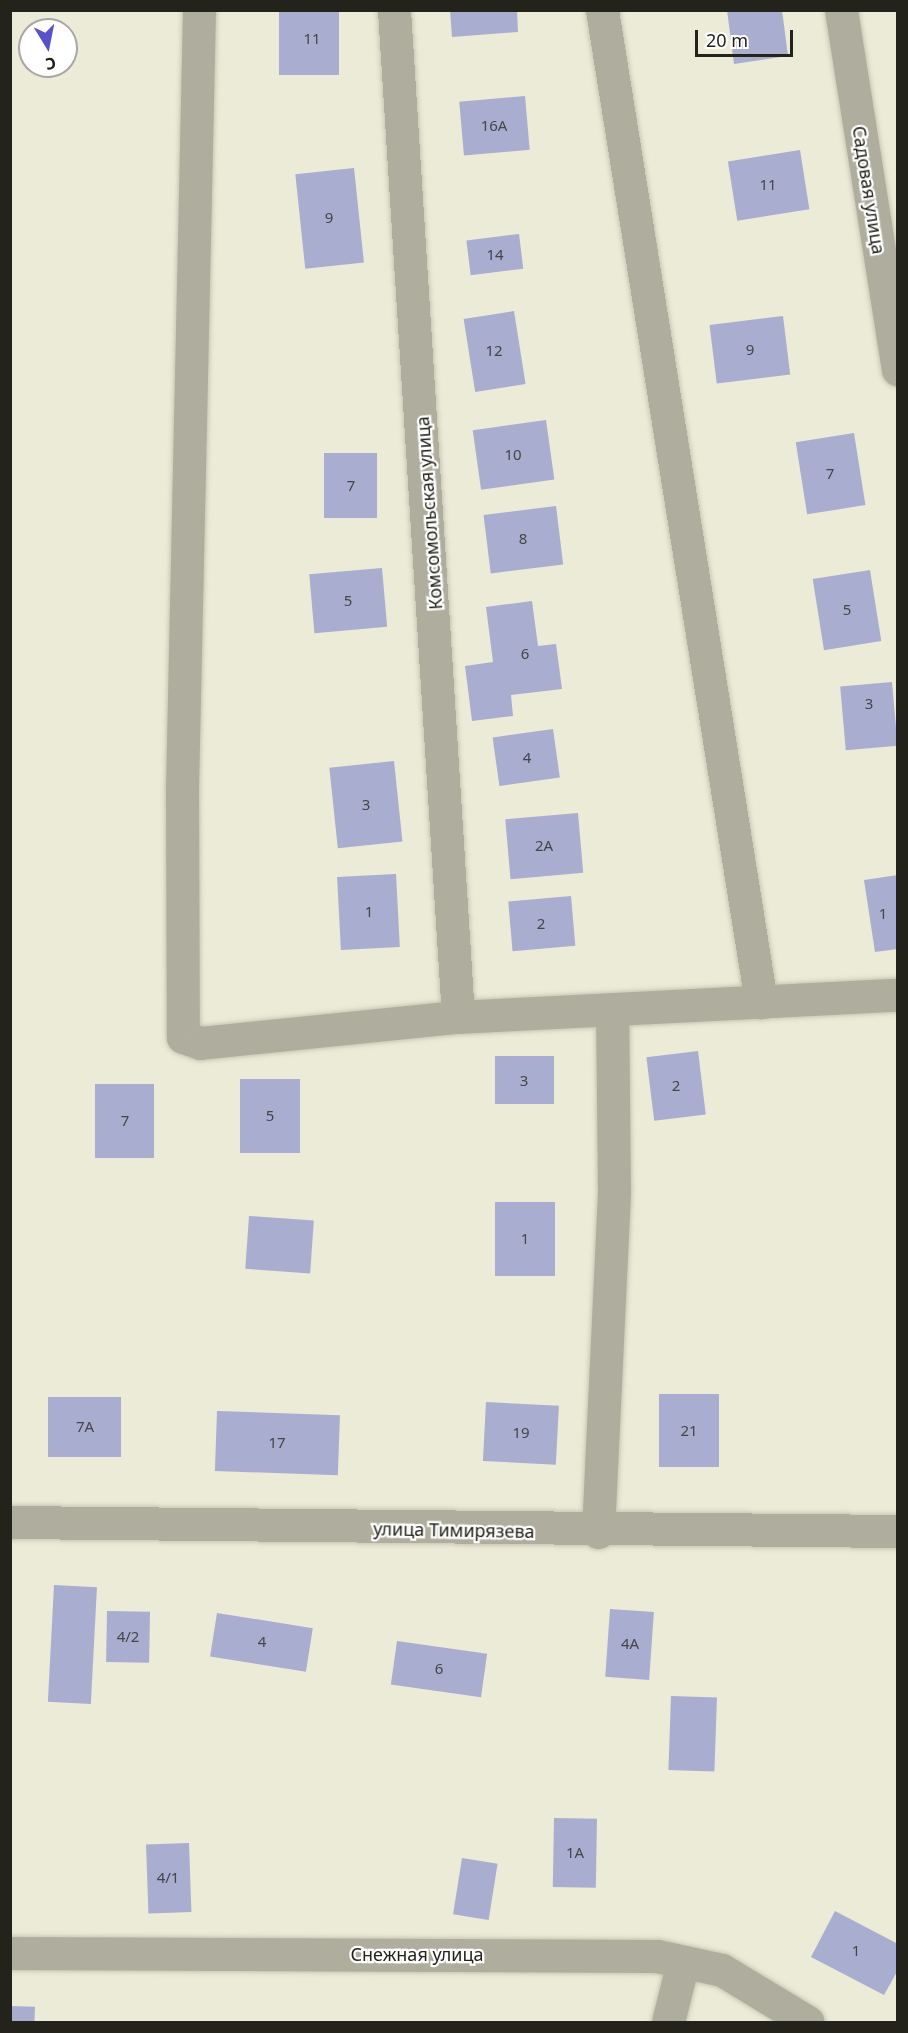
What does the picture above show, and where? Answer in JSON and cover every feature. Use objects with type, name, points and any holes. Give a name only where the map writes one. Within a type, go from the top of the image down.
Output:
[{"type":"street","points":[[199,10],[182,789],[183,1037],[200,1043],[458,1017],[897,995]]},
{"type":"street","name":"Комсомольская улица","points":[[394,10],[458,1017]]},
{"type":"street","points":[[602,10],[761,1002]]},
{"type":"street","name":"Садовая улица","points":[[841,10],[897,370]]},
{"type":"street","points":[[598,1532],[614,1192],[612,1011]]},
{"type":"street","name":"улица Тимирязева","points":[[10,1522],[598,1532],[897,1531]]},
{"type":"street","name":"Снежная улица","points":[[10,1953],[561,1954],[683,1962],[722,1970],[808,2022]]},
{"type":"street","points":[[668,2022],[683,1962]]},
{"type":"building","points":[[279,10],[339,10],[339,75],[279,75]]},
{"type":"building","points":[[450,10],[517,10],[518,32],[452,37]]},
{"type":"building","points":[[727,10],[782,10],[788,56],[734,64]]},
{"type":"building","points":[[525,96],[530,150],[464,156],[459,102]]},
{"type":"building","points":[[800,150],[809,209],[737,221],[728,161]]},
{"type":"building","points":[[354,168],[364,262],[305,269],[295,174]]},
{"type":"building","points":[[519,234],[523,269],[471,275],[466,240]]},
{"type":"building","points":[[514,311],[526,384],[475,392],[464,319]]},
{"type":"building","points":[[783,316],[790,375],[717,384],[710,325]]},
{"type":"building","points":[[546,420],[554,479],[481,490],[473,430]]},
{"type":"building","points":[[854,433],[865,505],[807,514],[796,442]]},
{"type":"building","points":[[324,453],[377,453],[377,518],[324,518]]},
{"type":"building","points":[[556,506],[563,565],[491,573],[484,515]]},
{"type":"building","points":[[382,568],[387,627],[314,633],[309,574]]},
{"type":"building","points":[[870,570],[881,641],[824,650],[813,579]]},
{"type":"building","points":[[532,601],[538,646],[556,644],[562,689],[511,695],[513,716],[472,721],[465,666],[493,662],[486,607]]},
{"type":"building","points":[[892,682],[898,746],[846,750],[840,687]]},
{"type":"building","points":[[553,729],[560,778],[499,786],[493,737]]},
{"type":"building","points":[[394,761],[402,842],[338,848],[329,768]]},
{"type":"building","points":[[578,813],[583,873],[511,879],[505,819]]},
{"type":"building","points":[[396,874],[400,947],[341,950],[337,877]]},
{"type":"building","points":[[898,875],[898,949],[875,952],[864,880]]},
{"type":"building","points":[[571,896],[575,946],[513,951],[508,901]]},
{"type":"building","points":[[698,1051],[706,1115],[654,1121],[646,1057]]},
{"type":"building","points":[[495,1056],[554,1056],[554,1104],[495,1104]]},
{"type":"building","points":[[240,1079],[300,1079],[300,1153],[240,1153]]},
{"type":"building","points":[[95,1084],[154,1084],[154,1158],[95,1158]]},
{"type":"building","points":[[495,1202],[555,1202],[555,1276],[495,1276]]},
{"type":"building","points":[[249,1216],[314,1221],[310,1273],[245,1269]]},
{"type":"building","points":[[659,1394],[719,1394],[719,1467],[659,1467]]},
{"type":"building","points":[[48,1397],[121,1397],[121,1457],[48,1457]]},
{"type":"building","points":[[486,1402],[559,1406],[556,1465],[483,1461]]},
{"type":"building","points":[[217,1411],[340,1415],[338,1475],[215,1471]]},
{"type":"building","points":[[54,1585],[97,1587],[91,1704],[48,1702]]},
{"type":"building","points":[[610,1609],[654,1612],[649,1680],[605,1677]]},
{"type":"building","points":[[107,1611],[150,1612],[149,1663],[106,1662]]},
{"type":"building","points":[[217,1613],[313,1628],[306,1672],[210,1656]]},
{"type":"building","points":[[397,1641],[487,1654],[481,1697],[391,1685]]},
{"type":"building","points":[[671,1696],[717,1698],[714,1772],[668,1770]]},
{"type":"building","points":[[554,1818],[597,1819],[596,1888],[553,1887]]},
{"type":"building","points":[[189,1843],[191,1912],[148,1913],[146,1845]]},
{"type":"building","points":[[462,1858],[498,1864],[489,1920],[453,1914]]},
{"type":"building","points":[[835,1911],[898,1944],[898,1970],[884,1995],[811,1957]]},
{"type":"building","points":[[10,2006],[35,2007],[34,2022],[10,2022]]}]
